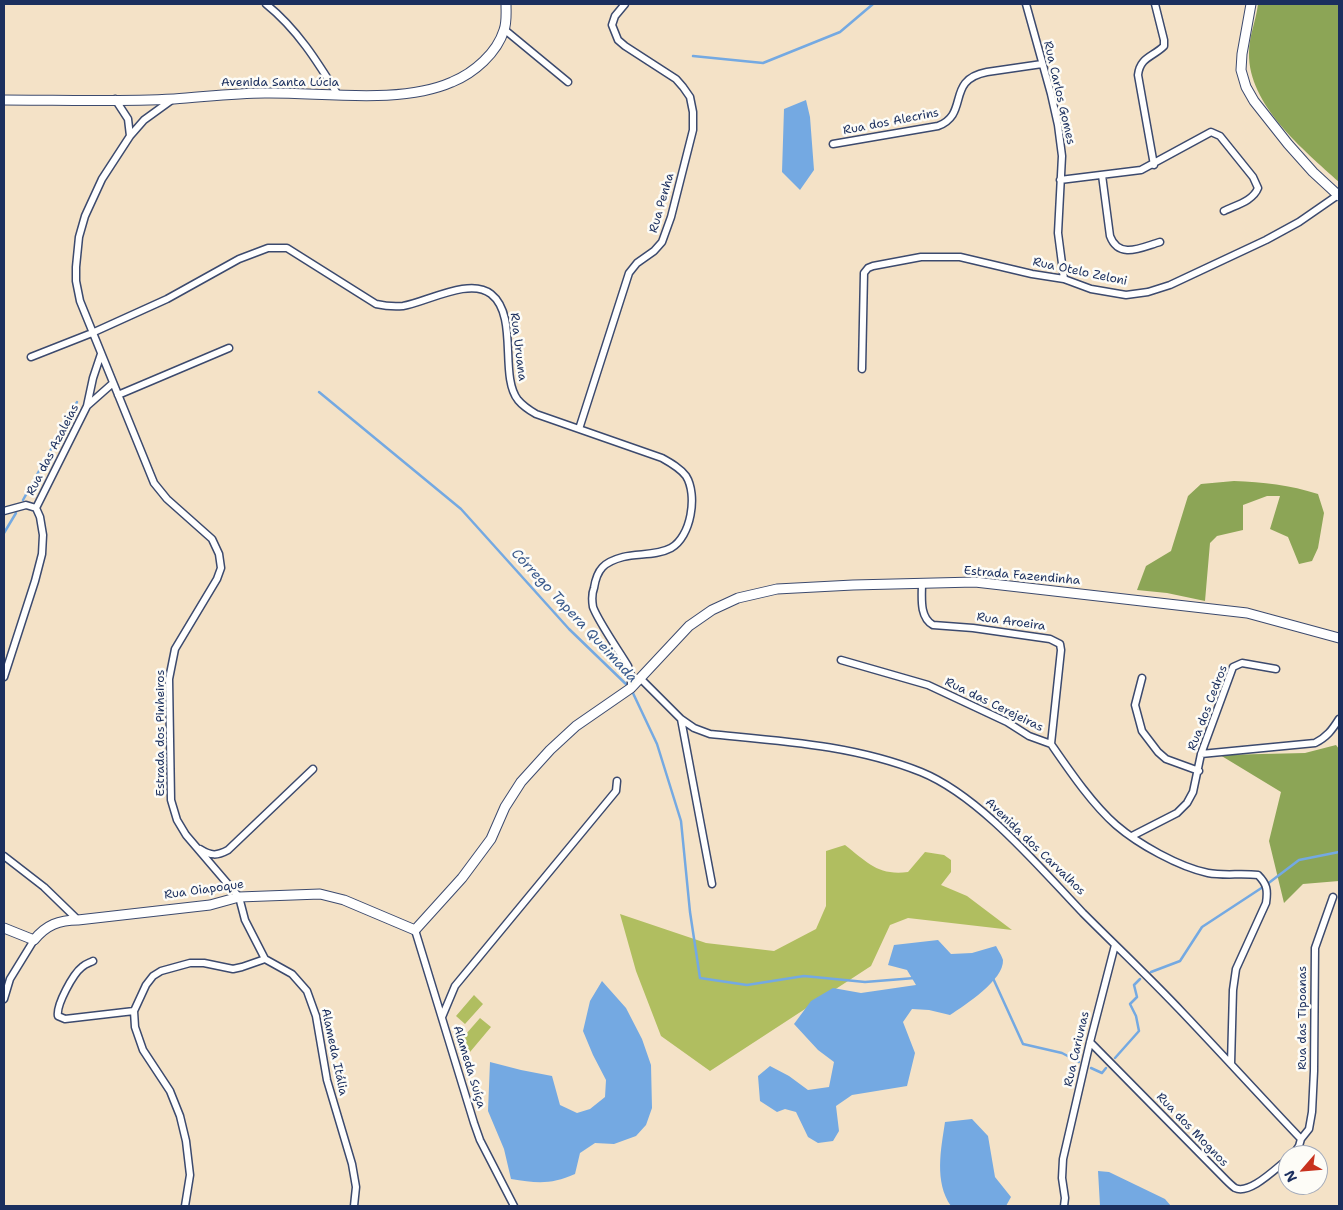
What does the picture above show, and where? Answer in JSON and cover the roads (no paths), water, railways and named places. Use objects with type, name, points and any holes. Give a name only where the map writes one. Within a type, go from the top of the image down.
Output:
[{"type":"street","points":[[266,4],[297,33],[338,95]]},
{"type":"street","name":"Avenida Santa Lúcia","points":[[4,100],[174,99],[263,93],[383,95],[409,93],[451,83],[479,66],[497,45],[505,30],[506,4]]},
{"type":"street","name":"Rua Penha","points":[[579,429],[629,273],[637,263],[654,252],[662,242],[671,217],[693,130],[693,112],[690,97],[683,87],[676,79],[636,55],[618,40],[612,25],[615,16],[625,4]]},
{"type":"street","name":"Rua Carlos Gomes","points":[[1026,4],[1058,125],[1062,156],[1058,233],[1064,279]]},
{"type":"street","points":[[1154,165],[1138,75],[1142,62],[1164,46],[1155,4]]},
{"type":"street","points":[[1251,4],[1241,70],[1246,87],[1254,101],[1288,144],[1313,172],[1338,195]]},
{"type":"street","points":[[505,30],[568,82]]},
{"type":"street","name":"Rua dos Alecrins","points":[[833,144],[946,123],[953,117],[963,84],[979,73],[1042,64]]},
{"type":"street","name":"Estrada dos Pinheiros","points":[[174,99],[144,120],[130,136],[102,179],[85,216],[79,237],[76,281],[80,301],[92,333],[154,483],[167,498],[212,539],[219,554],[221,568],[217,579],[175,649],[169,679],[171,800],[177,820],[186,835],[239,897]]},
{"type":"street","points":[[114,100],[128,118],[130,136]]},
{"type":"street","points":[[1060,180],[1141,170],[1154,165],[1211,132],[1220,136],[1253,177],[1258,188],[1256,194],[1251,198],[1224,211]]},
{"type":"street","points":[[1102,175],[1110,236],[1114,245],[1120,249],[1131,250],[1160,242]]},
{"type":"street","name":"Rua Otelo Zeloni","points":[[862,369],[864,273],[868,268],[921,257],[960,257],[1032,274],[1064,279],[1091,289],[1126,295],[1148,292],[1170,285],[1266,240],[1298,222],[1338,195]]},
{"type":"street","name":"Rua Uruana","points":[[31,357],[92,333],[167,299],[254,252],[268,248],[286,248],[370,301],[389,307],[404,306],[465,289],[478,288],[492,294],[502,308],[506,327],[512,388],[517,399],[525,407],[536,414],[662,458],[677,466],[686,477],[691,491],[691,507],[686,532],[680,542],[670,549],[623,557],[610,562],[600,568],[595,579],[592,594],[593,606],[628,666],[631,675],[629,690]]},
{"type":"street","points":[[118,395],[229,348]]},
{"type":"street","points":[[87,406],[101,354]]},
{"type":"street","name":"Rua das Azaleias","points":[[36,508],[87,406],[113,383]]},
{"type":"street","points":[[4,511],[26,505],[36,508],[40,517],[43,535],[42,554],[35,581],[4,677]]},
{"type":"street","name":"Estrada Fazendinha","points":[[641,679],[689,626],[712,610],[738,598],[777,588],[975,582],[1247,613],[1339,638]]},
{"type":"street","name":"Rua Aroeira","points":[[922,583],[922,604],[925,618],[933,625],[1050,638],[1060,644],[1061,650],[1051,744]]},
{"type":"street","name":"Rua das Cerejeiras","points":[[841,660],[928,685],[1007,722],[1028,736],[1051,744]]},
{"type":"street","name":"Rua dos Cedros","points":[[1132,836],[1177,813],[1194,792],[1201,754],[1233,667],[1242,663],[1276,669]]},
{"type":"street","points":[[1142,678],[1135,705],[1142,730],[1158,752],[1166,759],[1199,771]]},
{"type":"street","points":[[415,930],[462,878],[491,839],[505,807],[521,782],[550,750],[576,726],[629,690],[641,679]]},
{"type":"street","name":"Avenida dos Carvalhos","points":[[641,679],[681,718],[694,728],[710,734],[844,750],[884,759],[923,773],[955,791],[981,810],[1018,846],[1231,1064],[1301,1139]]},
{"type":"street","points":[[681,718],[712,884]]},
{"type":"street","points":[[1201,754],[1315,743],[1324,739],[1330,733],[1339,719]]},
{"type":"street","points":[[1051,744],[1070,771],[1116,825],[1132,836],[1167,858],[1191,868],[1209,873],[1258,875],[1265,882],[1268,893],[1266,903],[1236,969],[1233,990],[1231,1064]]},
{"type":"street","points":[[197,847],[212,855],[228,850],[313,770]]},
{"type":"street","points":[[442,1017],[455,986],[616,791],[617,781]]},
{"type":"street","points":[[4,856],[44,887],[78,920]]},
{"type":"street","name":"Rua Oiapoque","points":[[4,999],[10,979],[34,940],[41,931],[64,920],[210,905],[239,897],[320,894],[344,900],[415,930]]},
{"type":"street","points":[[185,1206],[190,1175],[186,1141],[180,1116],[170,1091],[143,1050],[135,1027],[134,1011],[146,985],[153,976],[161,971],[190,963],[204,963],[233,969],[242,968],[265,959],[245,920],[239,897]]},
{"type":"street","name":"Rua das Tipoanas","points":[[1301,1139],[1309,1129],[1312,1112],[1315,948],[1333,897]]},
{"type":"street","points":[[4,928],[34,940]]},
{"type":"street","name":"Alameda Suíça","points":[[415,930],[480,1140],[514,1206]]},
{"type":"street","name":"Rua Cariunas","points":[[1064,1206],[1063,1159],[1115,945]]},
{"type":"street","name":"Alameda Itália","points":[[265,959],[292,974],[307,991],[316,1016],[332,1096],[352,1164],[356,1187],[354,1206]]},
{"type":"street","points":[[93,961],[83,966],[71,980],[58,1010],[58,1016],[65,1019],[134,1011]]},
{"type":"street","name":"Rua dos Mognos","points":[[1090,1042],[1219,1174],[1236,1188],[1246,1190],[1278,1167]]},
{"type":"street","points":[[1299,1145],[1301,1139]]},
{"type":"water","points":[[806,100],[810,117],[814,170],[800,190],[782,172],[784,109]]},
{"type":"water","points":[[938,940],[951,954],[972,953],[996,946],[1003,960],[1002,968],[991,984],[950,1015],[929,1010],[912,1009],[903,1022],[915,1053],[907,1086],[852,1095],[836,1106],[839,1131],[833,1141],[818,1143],[808,1137],[796,1112],[785,1109],[777,1112],[760,1101],[758,1076],[770,1066],[789,1076],[808,1090],[829,1087],[834,1062],[818,1050],[794,1024],[811,1001],[833,988],[861,993],[916,985],[907,970],[888,965],[894,945]]},
{"type":"water","points":[[602,981],[626,1008],[642,1039],[651,1065],[652,1108],[646,1125],[636,1136],[614,1144],[595,1143],[580,1153],[575,1174],[566,1178],[543,1182],[511,1179],[504,1149],[488,1111],[490,1062],[552,1076],[560,1105],[577,1113],[590,1109],[605,1097],[606,1080],[583,1031],[590,1001]]},
{"type":"water","points":[[972,1119],[988,1136],[995,1177],[1011,1197],[1006,1206],[951,1206],[942,1187],[940,1165],[945,1122]]},
{"type":"water","points":[[1098,1171],[1109,1172],[1165,1199],[1171,1206],[1100,1206]]},
{"type":"waterway","points":[[693,56],[763,63],[840,32],[873,4]]},
{"type":"waterway","name":"Córrego Tapera Queimada","points":[[319,392],[461,509],[569,629],[629,687]]},
{"type":"waterway","points":[[23,500],[77,402]]},
{"type":"waterway","points":[[4,533],[16,513]]},
{"type":"waterway","name":"Córrego Tapera Queimada","points":[[632,691],[657,744],[681,821],[690,912],[700,978],[747,985],[804,976],[865,982],[915,978]]},
{"type":"waterway","name":"Córrego Tapera Queimada","points":[[1151,972],[1180,961],[1202,927],[1266,885],[1299,860],[1339,852]]},
{"type":"waterway","name":"Córrego Tapera Queimada","points":[[992,976],[1023,1044],[1062,1053],[1079,1062]]},
{"type":"waterway","name":"Córrego Tapera Queimada","points":[[1115,1058],[1139,1031],[1136,1016],[1130,1004],[1137,997],[1134,985],[1140,979]]},
{"type":"waterway","name":"Córrego Tapera Queimada","points":[[1091,1068],[1102,1073],[1106,1068]]}]
